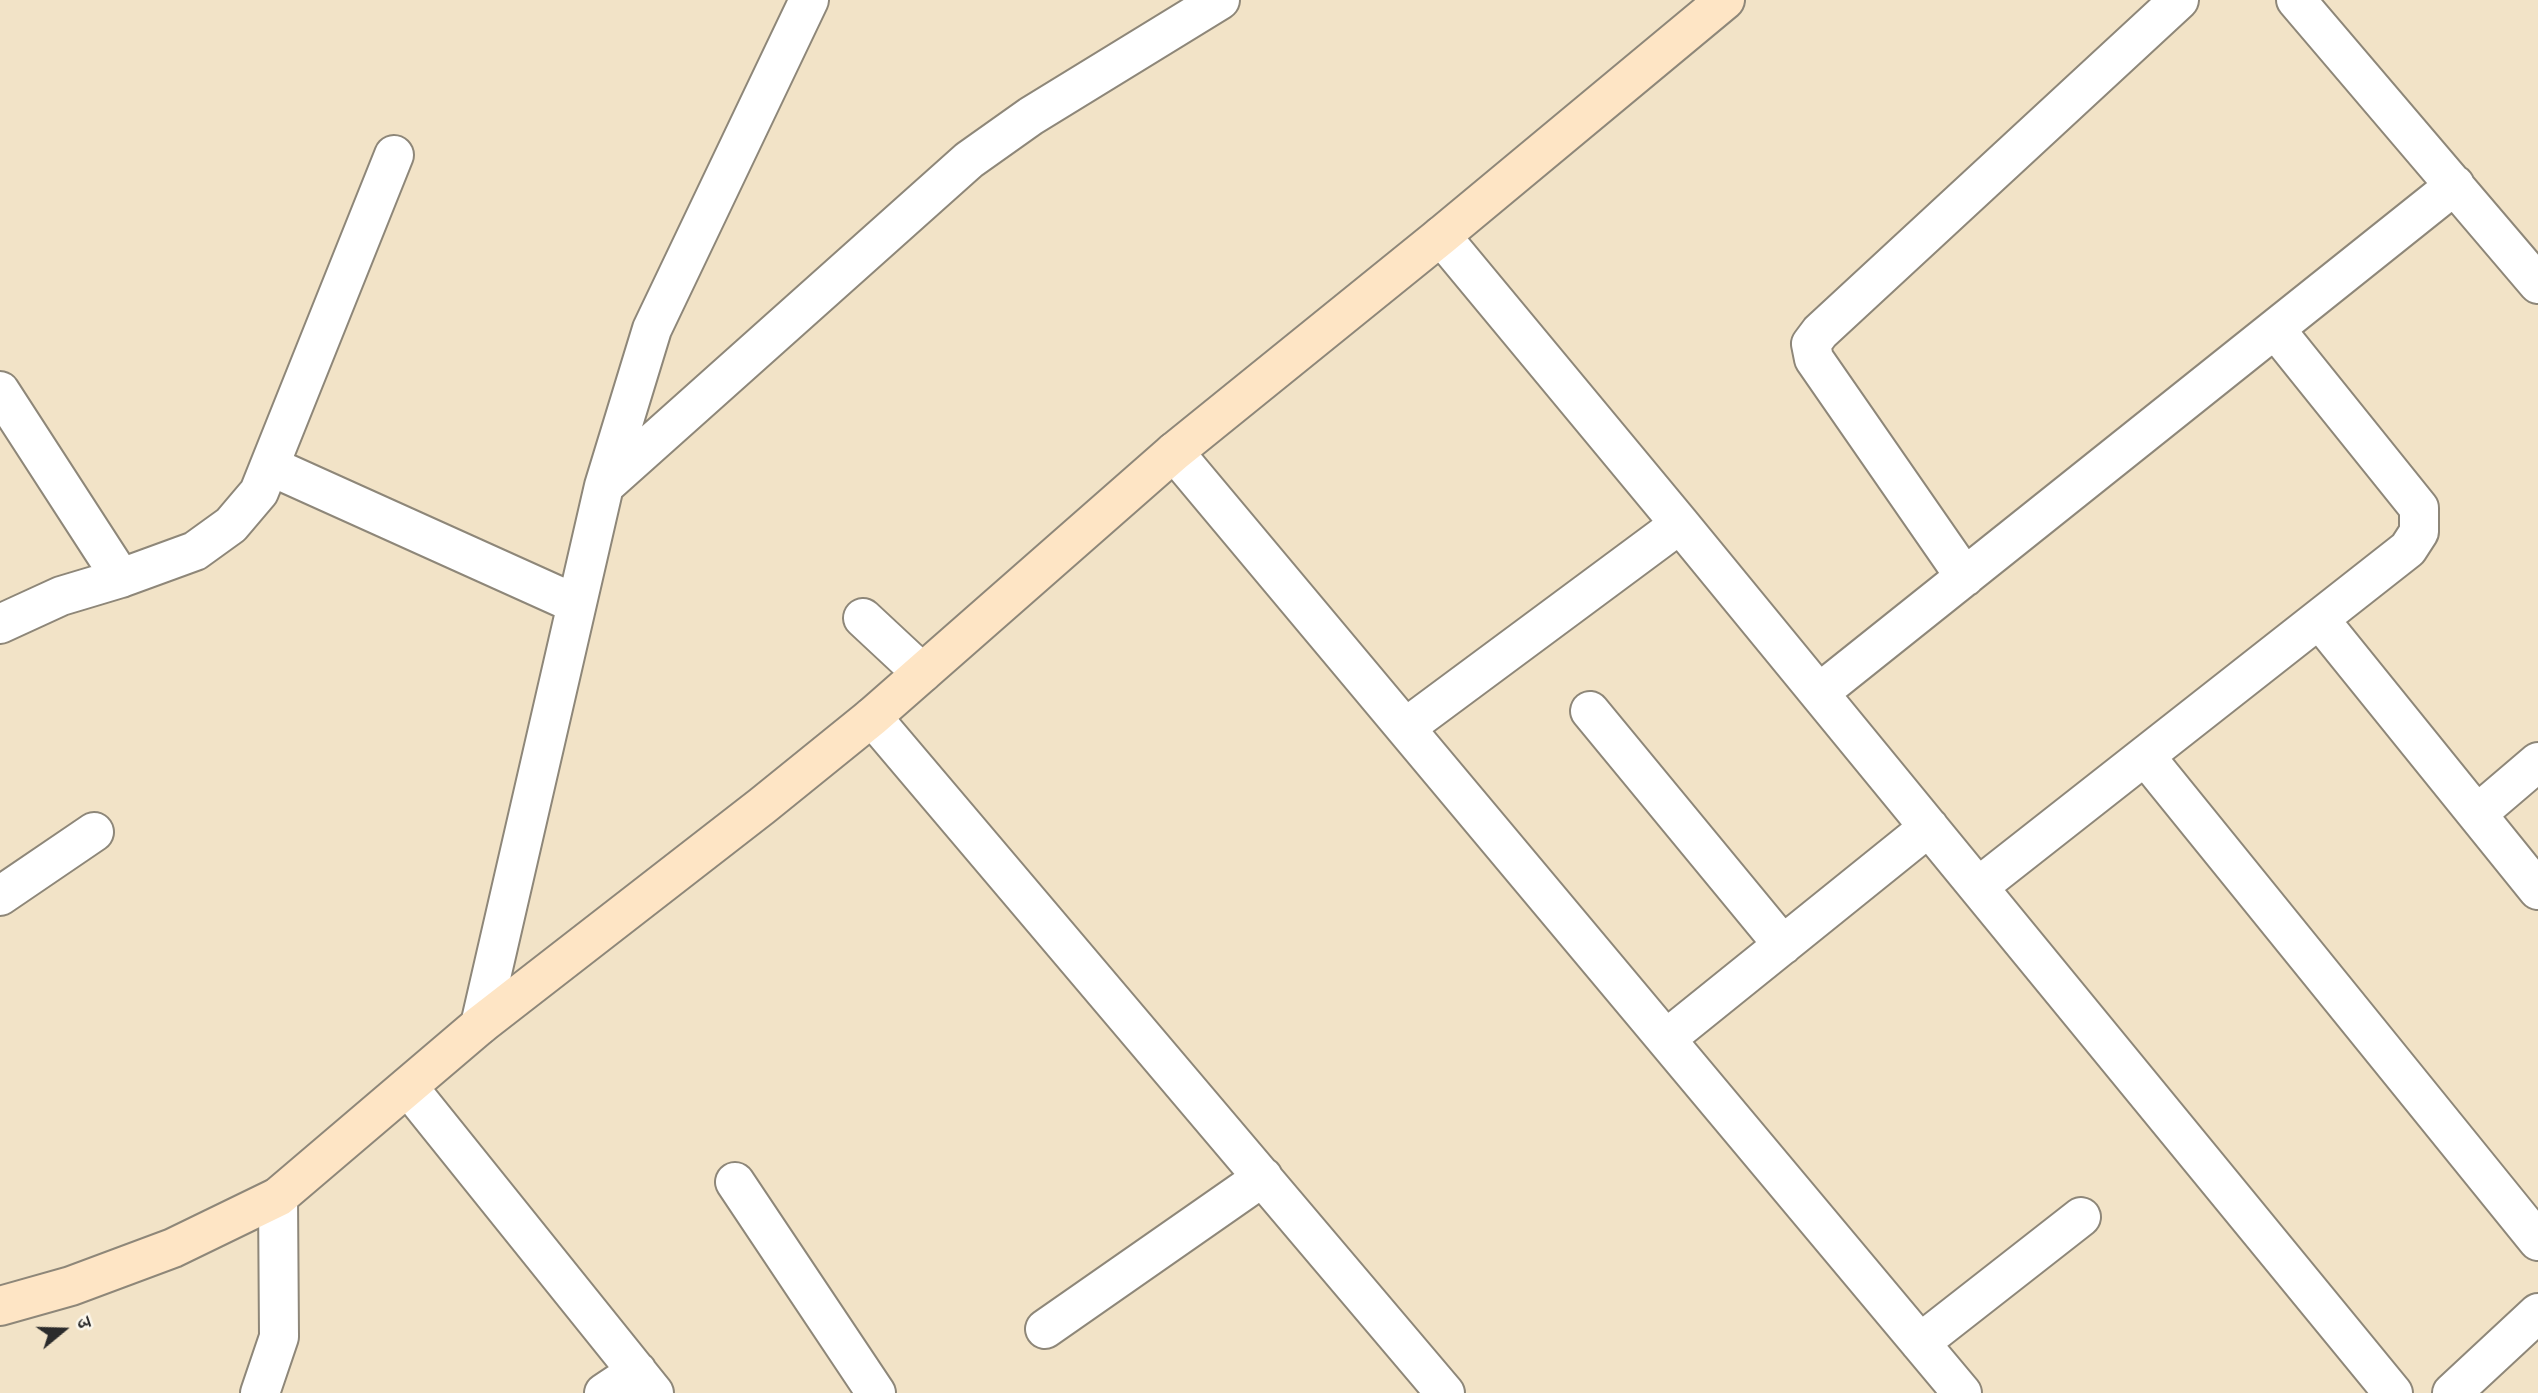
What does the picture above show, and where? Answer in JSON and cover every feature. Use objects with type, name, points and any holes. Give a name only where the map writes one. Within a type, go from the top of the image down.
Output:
[{"type":"main road","points":[[0,1306],[71,1286],[173,1248],[278,1197],[480,1025],[872,717],[1174,452],[1441,236],[1725,0]]},
{"type":"street","points":[[480,1025],[604,486],[652,329],[809,0]]},
{"type":"street","points":[[604,486],[969,160],[1031,116],[1220,0]]},
{"type":"street","points":[[1965,577],[1814,359],[1811,344],[1820,332],[2179,0]]},
{"type":"street","points":[[2296,0],[2538,284]]},
{"type":"street","points":[[0,624],[61,596],[195,551],[231,526],[259,492],[394,155]]},
{"type":"street","points":[[1819,693],[2455,186]]},
{"type":"street","points":[[1441,236],[2393,1393]]},
{"type":"street","points":[[1978,887],[2408,549],[2419,532],[2419,508],[2275,329]]},
{"type":"street","points":[[0,391],[121,578]]},
{"type":"street","points":[[1174,452],[1962,1393]]},
{"type":"street","points":[[270,466],[576,604]]},
{"type":"street","points":[[1405,728],[1680,524]]},
{"type":"street","points":[[863,618],[922,673]]},
{"type":"street","points":[[2319,619],[2538,890]]},
{"type":"street","points":[[1590,711],[1783,945]]},
{"type":"street","points":[[872,717],[1445,1393]]},
{"type":"street","points":[[2145,756],[2538,1241]]},
{"type":"street","points":[[2477,814],[2538,762]]},
{"type":"street","points":[[1666,1039],[1929,827]]},
{"type":"street","points":[[0,896],[94,832]]},
{"type":"street","points":[[408,1087],[645,1382],[604,1393]]},
{"type":"street","points":[[1045,1329],[1263,1177]]},
{"type":"street","points":[[735,1182],[876,1393]]},
{"type":"street","points":[[260,1393],[279,1337],[278,1197]]},
{"type":"street","points":[[1920,1343],[2081,1217]]},
{"type":"street","points":[[2452,1393],[2538,1313]]}]
